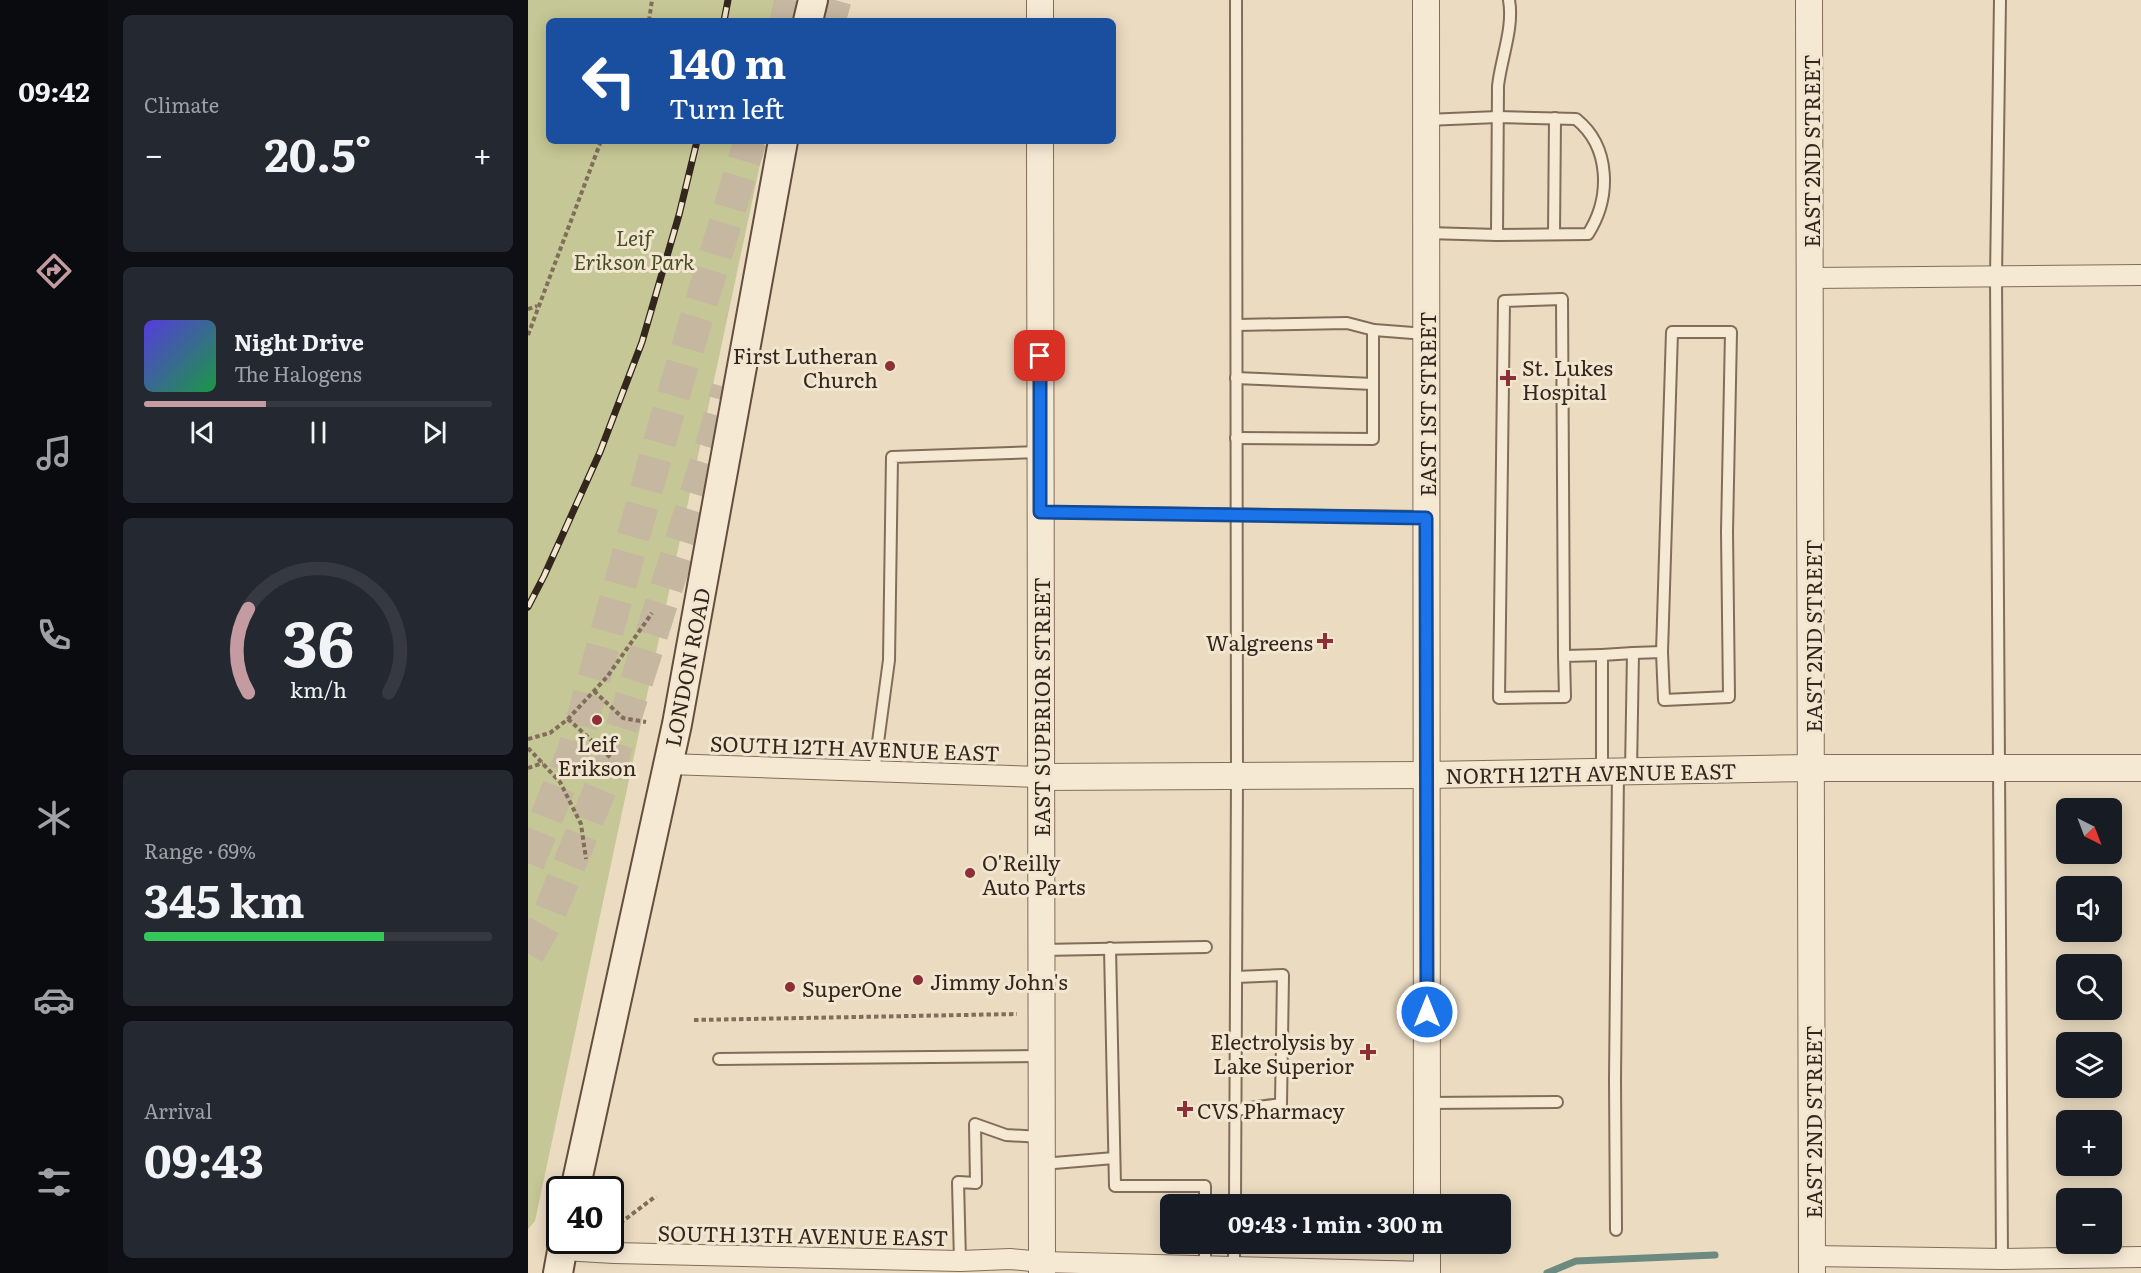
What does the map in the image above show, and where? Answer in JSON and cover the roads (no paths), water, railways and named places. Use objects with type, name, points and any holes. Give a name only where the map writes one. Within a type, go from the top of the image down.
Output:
[{"type":"main road","points":[[809,18],[813,0]]},
{"type":"main road","name":"LONDON ROAD","points":[[577,1176],[677,724],[782,144]]},
{"type":"street","points":[[1040,0],[1040,18]]},
{"type":"street","name":"EAST 1ST STREET","points":[[1426,0],[1427,1194]]},
{"type":"street","name":"EAST 2ND STREET","points":[[1809,0],[1812,1264]]},
{"type":"street","name":"EAST SUPERIOR STREET","points":[[1040,144],[1042,1268]]},
{"type":"street","points":[[1811,278],[2141,275]]},
{"type":"street","name":"SOUTH 12TH AVENUE EAST","points":[[668,764],[1040,777]]},
{"type":"street","name":"NORTH 12TH AVENUE EAST","points":[[1040,777],[1426,776],[1812,768],[2141,768]]},
{"type":"street","name":"SOUTH 13TH AVENUE EAST","points":[[624,1254],[837,1266],[967,1265],[1010,1259],[1042,1268],[1204,1265],[1234,1269],[1427,1272]]},
{"type":"street","points":[[1427,1254],[1427,1272]]},
{"type":"street","points":[[1812,1264],[2002,1258],[2141,1257]]},
{"type":"lane","points":[[1235,1194],[1236,0]]},
{"type":"lane","points":[[1497,235],[1498,86],[1500,65],[1508,35],[1509,0]]},
{"type":"lane","points":[[2000,0],[1996,277],[2002,1258]]},
{"type":"lane","points":[[1426,120],[1498,117],[1576,119],[1585,126],[1597,144],[1605,183],[1603,201],[1595,223],[1588,234],[1426,233]]},
{"type":"lane","points":[[1554,234],[1555,118]]},
{"type":"lane","points":[[1562,299],[1564,656],[1565,697],[1499,698],[1504,301],[1562,299]]},
{"type":"lane","points":[[1236,325],[1347,324],[1373,330],[1426,334]]},
{"type":"lane","points":[[1236,438],[1373,439],[1373,330]]},
{"type":"lane","points":[[1672,332],[1731,332],[1727,532],[1729,697],[1664,700],[1662,652],[1672,332]]},
{"type":"lane","points":[[1236,378],[1373,384]]},
{"type":"lane","points":[[874,772],[889,660],[892,457],[1040,452]]},
{"type":"lane","points":[[1040,512],[1426,518]]},
{"type":"lane","points":[[1564,656],[1662,652]]},
{"type":"lane","points":[[1617,772],[1634,653]]},
{"type":"lane","points":[[1602,655],[1617,772],[1616,1230]]},
{"type":"lane","points":[[1041,950],[1206,946]]},
{"type":"lane","points":[[1110,948],[1115,1186],[1205,1186],[1205,1194]]},
{"type":"lane","points":[[1235,1110],[1281,1104],[1282,975],[1236,977]]},
{"type":"lane","points":[[719,1059],[1041,1056]]},
{"type":"lane","points":[[1427,1103],[1557,1102]]},
{"type":"lane","points":[[967,1265],[958,1182],[976,1183],[975,1124],[1006,1135],[1041,1137]]},
{"type":"lane","points":[[1041,1164],[1114,1158]]},
{"type":"lane","points":[[1204,1265],[1205,1254]]},
{"type":"waterway","points":[[1547,1273],[1576,1261],[1715,1255]]},
{"type":"tunnel","points":[[787,18],[791,0]]},
{"type":"tunnel","points":[[830,18],[835,0]]},
{"type":"tunnel","points":[[528,863],[574,750],[665,423],[749,144]]},
{"type":"tunnel","points":[[528,954],[546,922],[611,762],[728,388]]},
{"type":"railway","points":[[725,18],[728,0]]},
{"type":"railway","points":[[528,607],[600,452],[642,342],[679,215],[696,144]]},
{"type":"place","name":"First Lutheran Church","points":[[890,366]]},
{"type":"place","name":"St. Lukes Hospital","points":[[1508,378]]},
{"type":"place","name":"Walgreens","points":[[1325,641]]},
{"type":"place","name":"Leif Erikson","points":[[597,720]]},
{"type":"place","name":"O'Reilly Auto Parts","points":[[970,873]]},
{"type":"place","name":"Jimmy John's","points":[[918,980]]},
{"type":"place","name":"SuperOne","points":[[790,987]]},
{"type":"place","name":"Electrolysis by Lake Superior","points":[[1368,1052]]},
{"type":"place","name":"CVS Pharmacy","points":[[1185,1109]]},
{"type":"park label","name":"Leif Erikson Park","points":[[634,248]]}]
